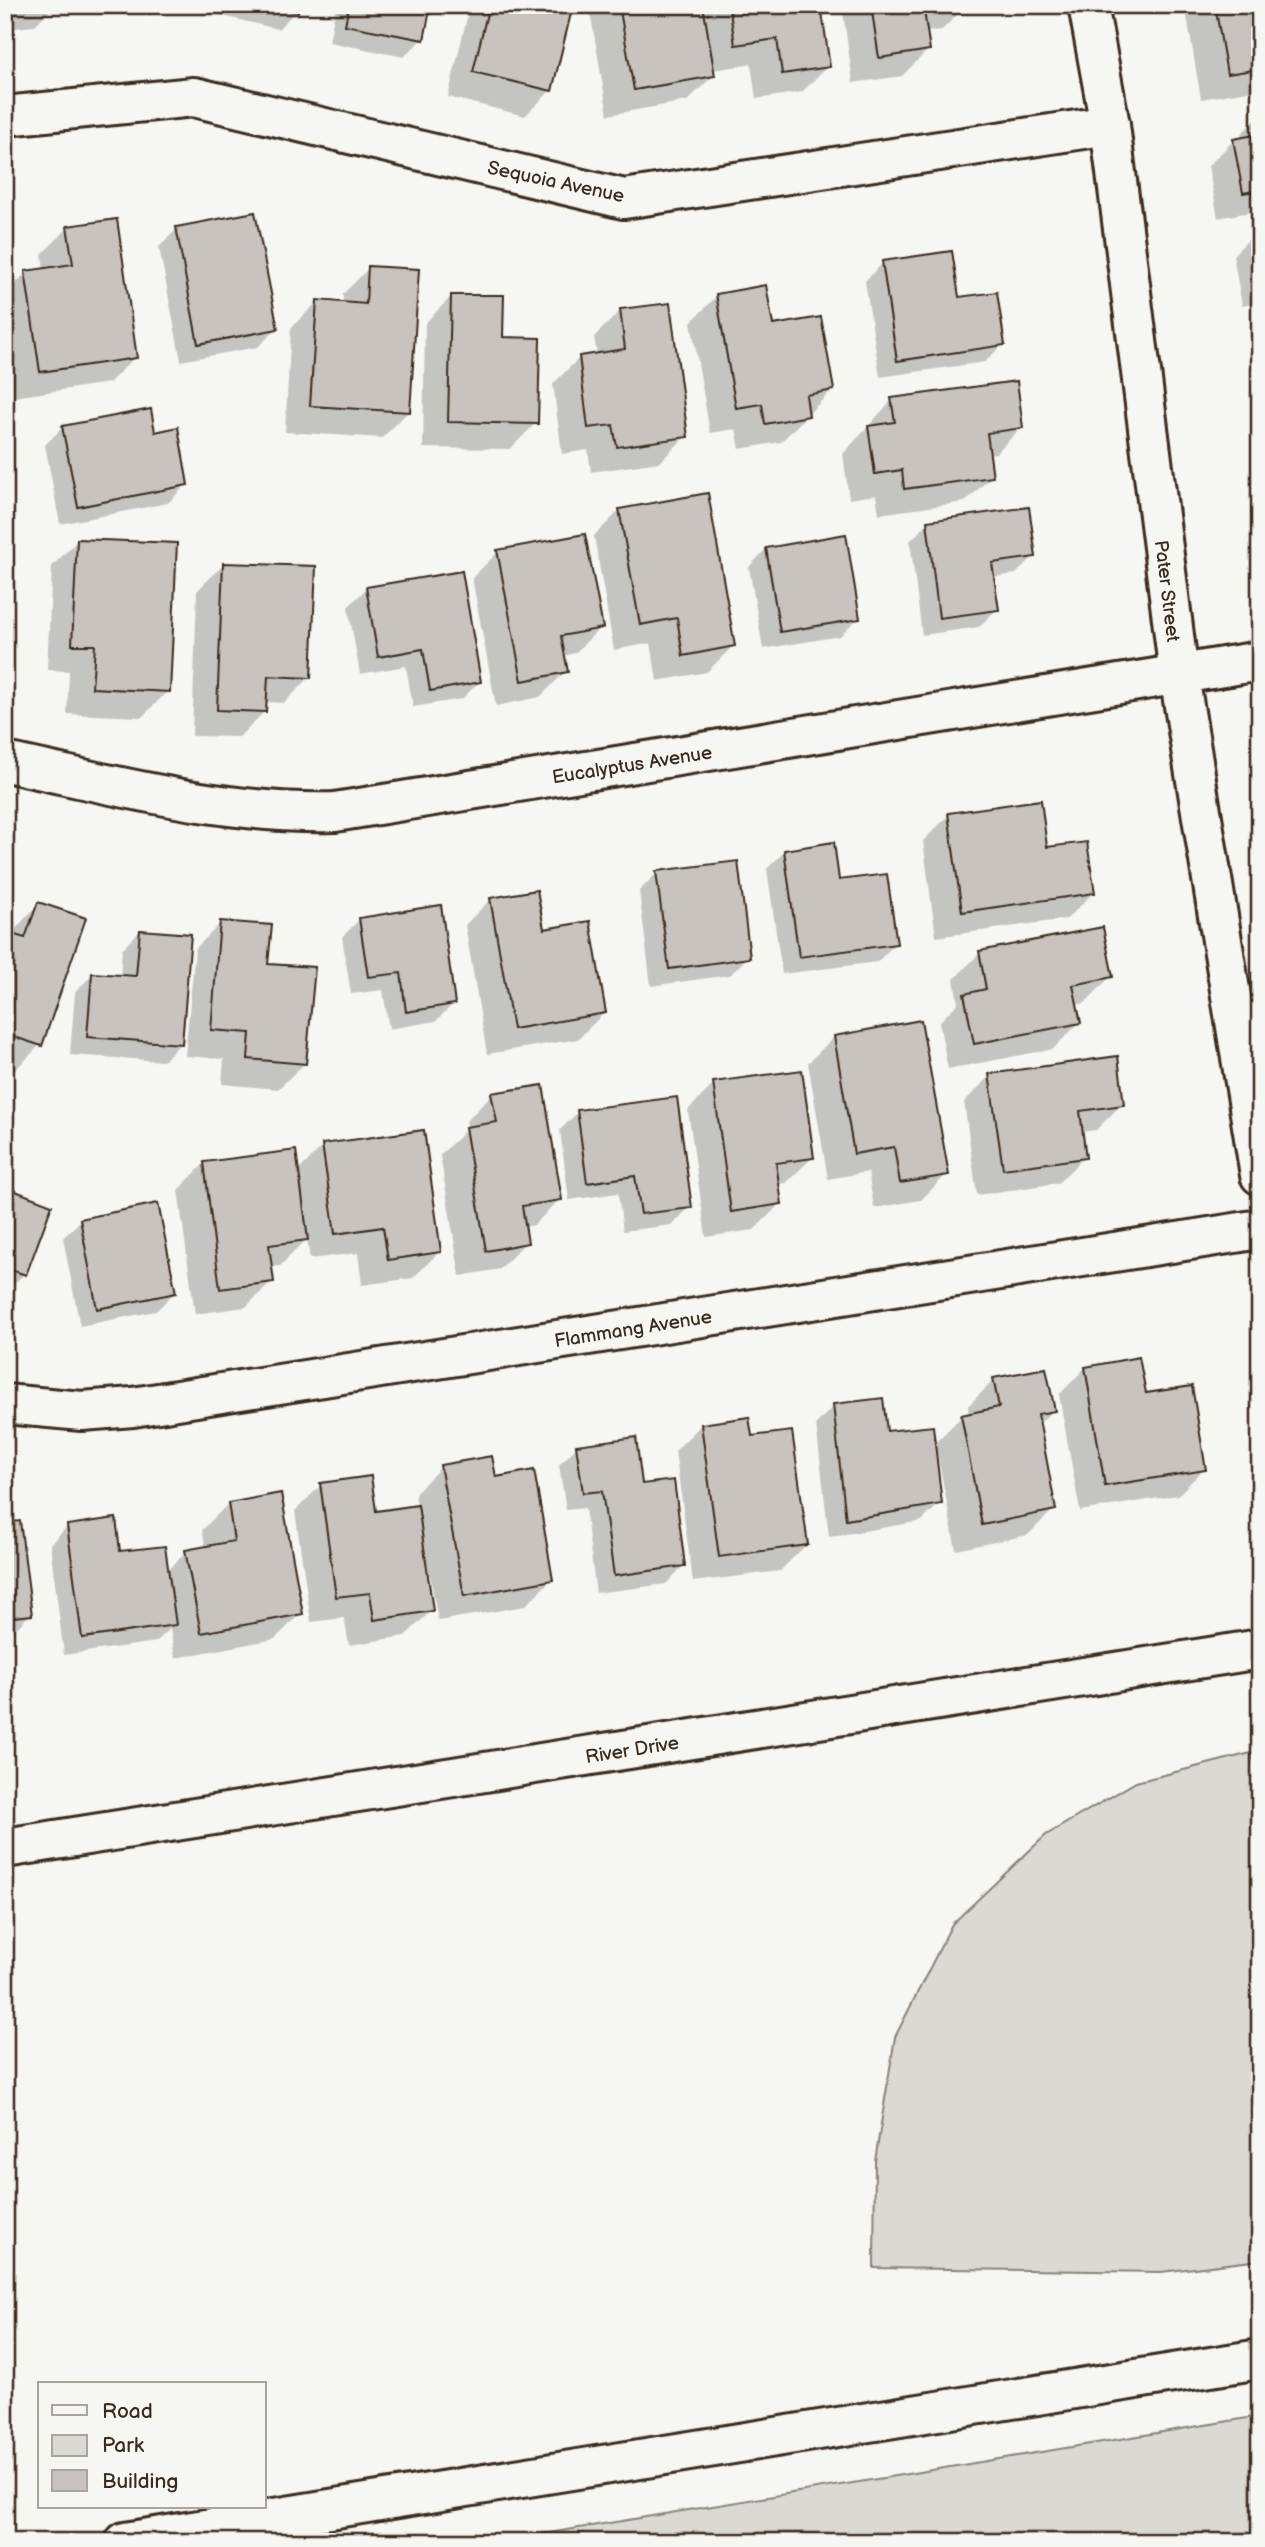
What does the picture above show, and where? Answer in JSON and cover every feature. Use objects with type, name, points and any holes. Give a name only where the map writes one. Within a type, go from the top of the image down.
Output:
[{"type":"street","name":"Pater Street","points":[[1088,5],[1110,125],[1179,675],[1260,1175]]},
{"type":"street","name":"Sequoia Avenue","points":[[5,116],[194,97],[624,199],[1110,125]]},
{"type":"street","name":"Eucalyptus Avenue","points":[[5,762],[231,809],[282,813],[335,812],[1260,661]]},
{"type":"street","name":"Flammang Avenue","points":[[5,1404],[82,1411],[133,1407],[1260,1229]]},
{"type":"street","name":"River Drive","points":[[5,1848],[1260,1650]]},
{"type":"street","points":[[125,2542],[1260,2359]]},
{"type":"green space","points":[[1251,1753],[1260,1780],[1260,2260],[1161,2272],[874,2268],[875,2161],[895,2037],[952,1924],[1046,1835],[1136,1782]]},
{"type":"green space","points":[[1260,2416],[1260,2542],[494,2542]]},
{"type":"building","points":[[268,5],[299,5],[298,12]]},
{"type":"building","points":[[349,5],[431,5],[424,40],[345,25]]},
{"type":"building","points":[[489,5],[573,5],[552,91],[473,72]]},
{"type":"building","points":[[619,5],[703,5],[715,76],[634,90]]},
{"type":"building","points":[[729,5],[821,5],[830,67],[782,74],[777,39],[735,45]]},
{"type":"building","points":[[871,5],[966,5],[924,11],[930,50],[879,58]]},
{"type":"building","points":[[1215,5],[1260,5],[1260,69],[1227,74]]},
{"type":"building","points":[[1260,134],[1260,190],[1243,193],[1233,139]]},
{"type":"building","points":[[255,212],[278,329],[198,344],[176,227]]},
{"type":"building","points":[[117,219],[137,358],[40,372],[25,271],[73,264],[67,226]]},
{"type":"building","points":[[952,251],[959,297],[997,292],[1005,345],[897,361],[882,261]]},
{"type":"building","points":[[368,266],[419,269],[410,412],[310,406],[317,300],[366,304]]},
{"type":"building","points":[[766,285],[773,325],[821,317],[834,390],[806,395],[809,416],[765,424],[762,404],[736,408],[716,294]]},
{"type":"building","points":[[451,295],[504,295],[503,337],[540,338],[538,424],[448,422]]},
{"type":"building","points":[[670,303],[688,437],[617,447],[613,425],[588,428],[579,356],[625,349],[620,309]]},
{"type":"building","points":[[1017,381],[1023,428],[987,433],[993,477],[904,489],[902,470],[875,474],[868,426],[895,422],[891,398]]},
{"type":"building","points":[[151,409],[155,432],[178,427],[188,485],[78,507],[62,426]]},
{"type":"building","points":[[708,493],[735,646],[683,656],[677,618],[640,625],[619,509]]},
{"type":"building","points":[[1029,507],[1036,557],[992,563],[999,610],[939,618],[927,521]]},
{"type":"building","points":[[585,534],[603,628],[561,636],[568,672],[522,681],[497,550]]},
{"type":"building","points":[[846,534],[860,619],[780,632],[766,548]]},
{"type":"building","points":[[77,539],[177,543],[170,692],[92,688],[95,645],[72,645]]},
{"type":"building","points":[[223,563],[316,566],[311,678],[268,676],[266,712],[217,710]]},
{"type":"building","points":[[462,571],[481,682],[430,691],[423,649],[378,657],[366,587]]},
{"type":"building","points":[[1041,800],[1047,847],[1087,842],[1095,893],[962,912],[948,813]]},
{"type":"building","points":[[834,842],[839,880],[887,874],[897,944],[799,957],[784,850]]},
{"type":"building","points":[[738,861],[750,958],[669,969],[656,871]]},
{"type":"building","points":[[537,890],[544,929],[590,921],[606,1013],[513,1029],[490,898]]},
{"type":"building","points":[[38,902],[86,918],[42,1046],[5,1034],[5,932],[25,938]]},
{"type":"building","points":[[441,905],[455,1004],[406,1012],[401,973],[368,977],[359,918]]},
{"type":"building","points":[[220,921],[272,925],[268,964],[315,967],[306,1064],[248,1059],[250,1033],[211,1030]]},
{"type":"building","points":[[1103,927],[1113,977],[1073,985],[1081,1023],[974,1044],[964,994],[986,989],[979,951]]},
{"type":"building","points":[[140,930],[191,934],[182,1044],[87,1037],[92,973],[136,976]]},
{"type":"building","points":[[921,1020],[949,1175],[900,1183],[894,1147],[854,1154],[834,1036]]},
{"type":"building","points":[[1118,1056],[1124,1105],[1080,1111],[1086,1158],[1003,1169],[989,1074]]},
{"type":"building","points":[[802,1070],[814,1158],[776,1163],[782,1204],[731,1212],[713,1082]]},
{"type":"building","points":[[543,1085],[562,1200],[522,1206],[528,1243],[486,1251],[465,1127],[497,1122],[491,1093]]},
{"type":"building","points":[[677,1097],[692,1208],[641,1214],[635,1176],[587,1183],[577,1110]]},
{"type":"building","points":[[424,1130],[441,1252],[388,1260],[383,1227],[335,1234],[322,1144]]},
{"type":"building","points":[[296,1150],[308,1240],[269,1245],[274,1282],[220,1289],[204,1162]]},
{"type":"building","points":[[5,1187],[52,1205],[26,1275],[5,1268]]},
{"type":"building","points":[[158,1203],[176,1293],[97,1309],[80,1219]]},
{"type":"building","points":[[1139,1357],[1146,1393],[1192,1386],[1206,1470],[1105,1486],[1085,1367]]},
{"type":"building","points":[[1046,1368],[1055,1411],[1038,1414],[1056,1510],[982,1525],[961,1415],[999,1407],[993,1378]]},
{"type":"building","points":[[883,1398],[887,1431],[933,1426],[942,1504],[846,1520],[833,1404]]},
{"type":"building","points":[[749,1417],[752,1436],[792,1431],[808,1545],[719,1557],[701,1424]]},
{"type":"building","points":[[636,1437],[642,1484],[674,1480],[685,1566],[614,1576],[602,1491],[583,1493],[576,1445]]},
{"type":"building","points":[[492,1456],[496,1477],[534,1470],[553,1580],[464,1596],[440,1465]]},
{"type":"building","points":[[371,1476],[376,1511],[418,1505],[433,1611],[374,1620],[370,1593],[336,1597],[320,1483]]},
{"type":"building","points":[[281,1493],[303,1614],[201,1633],[185,1550],[234,1541],[228,1503]]},
{"type":"building","points":[[116,1518],[120,1551],[165,1546],[176,1625],[82,1638],[67,1525]]},
{"type":"building","points":[[20,1521],[32,1615],[5,1618],[5,1523]]}]
